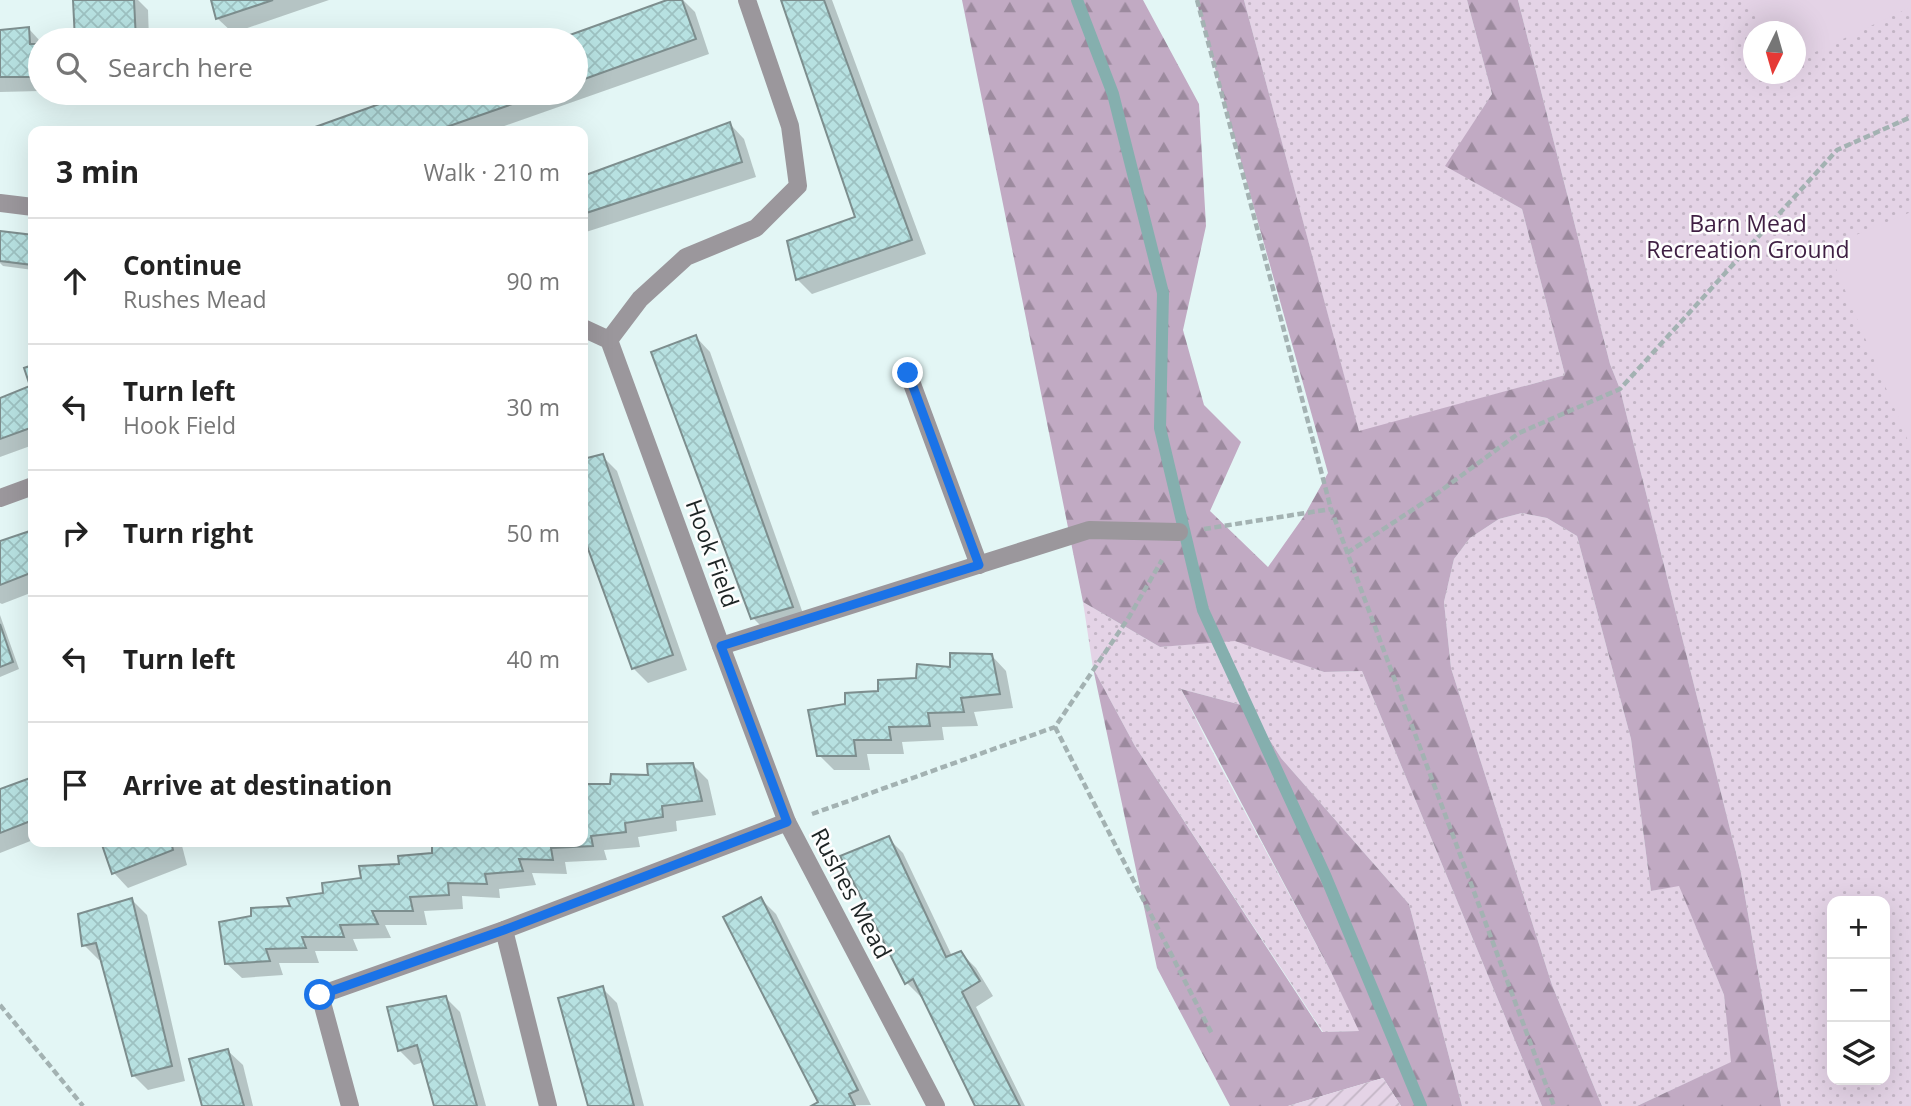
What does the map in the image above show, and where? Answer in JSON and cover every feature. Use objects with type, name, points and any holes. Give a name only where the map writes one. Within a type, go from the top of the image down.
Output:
[{"type":"street","points":[[588,330],[610,340],[640,299],[686,257],[756,229],[798,186],[790,126],[747,0]]},
{"type":"street","points":[[0,203],[28,206]]},
{"type":"street","name":"Hook Field","points":[[610,340],[787,822]]},
{"type":"street","points":[[908,373],[979,565]]},
{"type":"street","points":[[0,498],[28,488]]},
{"type":"street","points":[[721,646],[1089,530],[1179,532]]},
{"type":"street","name":"Rushes Mead","points":[[350,1106],[320,995],[504,930],[787,822],[936,1106]]},
{"type":"street","points":[[504,930],[548,1106]]},
{"type":"path","points":[[1197,0],[1331,509],[1554,1106]]},
{"type":"path","points":[[1347,553],[1435,495],[1519,433],[1620,389],[1838,150],[1911,117]]},
{"type":"path","points":[[787,822],[1055,727],[1129,617],[1179,532],[1331,509]]},
{"type":"path","points":[[1055,727],[1212,1034]]},
{"type":"path","points":[[0,1005],[83,1106]]},
{"type":"green space","points":[[962,0],[1143,0],[1199,104],[1206,226],[1183,330],[1204,405],[1241,442],[1210,511],[1268,567],[1304,516],[1328,473],[1196,0],[1244,0],[1359,431],[1565,375],[1522,209],[1445,166],[1492,94],[1467,0],[1518,0],[1610,364],[1620,389],[1741,873],[1781,1106],[1637,1106],[1731,1062],[1724,995],[1679,886],[1651,891],[1631,739],[1577,536],[1547,518],[1522,513],[1499,519],[1470,538],[1454,559],[1444,602],[1451,668],[1552,985],[1602,1106],[1542,1106],[1362,671],[1324,672],[1235,641],[1160,647],[1083,602]]},
{"type":"green space","points":[[1244,0],[1467,0],[1492,94],[1446,166],[1522,209],[1565,375],[1359,432]]},
{"type":"green space","name":"Barn Mead Recreation Ground","points":[[1518,0],[1911,0],[1911,1106],[1781,1106],[1741,873],[1620,389],[1610,364]]},
{"type":"green space","points":[[1747,0],[1911,0],[1911,7],[1806,56],[1806,21],[1757,21]]},
{"type":"green space","points":[[1911,212],[1911,448],[1827,247]]},
{"type":"green space","points":[[1522,513],[1547,518],[1577,536],[1631,739],[1651,891],[1679,885],[1724,995],[1732,1062],[1637,1106],[1602,1106],[1552,985],[1451,668],[1444,602],[1454,559],[1470,538],[1499,519]]},
{"type":"green space","points":[[1083,602],[1160,647],[1235,640],[1324,672],[1362,671],[1542,1106],[1462,1106],[1409,904],[1281,758],[1249,707],[1181,689],[1360,1031],[1323,1032],[1135,746],[1093,668]]},
{"type":"green space","points":[[1093,668],[1135,746],[1322,1032],[1359,1031],[1331,972],[1181,689],[1249,707],[1281,758],[1409,904],[1462,1106],[1401,1106],[1383,1078],[1288,1106],[1230,1106],[1157,968]]},
{"type":"green space","points":[[1383,1078],[1401,1106],[1288,1106]]},
{"type":"building","points":[[73,0],[134,0],[135,28],[74,28]]},
{"type":"building","points":[[211,0],[273,0],[216,19]]},
{"type":"building","points":[[667,0],[682,0],[696,39],[588,78],[588,28]]},
{"type":"building","points":[[781,0],[824,0],[912,240],[796,280],[787,241],[855,217]]},
{"type":"building","points":[[29,27],[28,77],[0,77],[0,30]]},
{"type":"building","points":[[377,105],[510,105],[449,126],[318,126]]},
{"type":"building","points":[[730,122],[742,162],[588,212],[588,174]]},
{"type":"building","points":[[0,231],[28,234],[28,264],[0,261]]},
{"type":"building","points":[[696,335],[793,607],[751,619],[651,352]]},
{"type":"building","points":[[28,387],[28,429],[0,439],[0,398]]},
{"type":"building","points":[[603,454],[673,655],[632,669],[588,549],[588,458]]},
{"type":"building","points":[[28,532],[28,574],[0,585],[0,541]]},
{"type":"building","points":[[0,624],[13,662],[0,667]]},
{"type":"building","points":[[950,653],[992,654],[1000,694],[961,698],[964,712],[928,713],[930,726],[889,727],[891,740],[854,740],[856,756],[817,756],[808,710],[845,704],[845,693],[878,691],[878,680],[916,678],[917,664],[950,667]]},
{"type":"building","points":[[693,763],[702,801],[662,806],[663,817],[625,823],[626,832],[591,836],[593,846],[588,846],[588,784],[610,784],[611,774],[648,775],[647,764]]},
{"type":"building","points":[[28,779],[28,822],[0,833],[0,789]]},
{"type":"building","points":[[889,836],[946,957],[961,951],[980,981],[962,992],[1020,1106],[975,1106],[913,979],[905,984],[840,856]]},
{"type":"building","points":[[103,847],[172,847],[173,850],[112,874]]},
{"type":"building","points":[[432,847],[572,847],[551,848],[553,860],[519,859],[523,871],[485,874],[487,884],[448,883],[449,895],[410,897],[413,911],[372,911],[378,924],[340,925],[344,937],[302,937],[306,948],[266,949],[270,961],[225,964],[219,922],[251,916],[251,908],[290,906],[287,898],[323,893],[322,883],[361,878],[359,866],[399,864],[398,856],[432,853]]},
{"type":"building","points":[[761,897],[858,1090],[849,1094],[855,1106],[811,1106],[818,1102],[723,917]]},
{"type":"building","points":[[132,898],[172,1066],[132,1076],[96,943],[82,946],[78,914]]},
{"type":"building","points":[[603,986],[634,1106],[588,1106],[558,998]]},
{"type":"building","points":[[446,996],[477,1106],[434,1106],[417,1045],[398,1051],[387,1007]]},
{"type":"building","points":[[228,1049],[244,1106],[202,1106],[189,1059]]},
{"type":"waterway","points":[[1077,0],[1113,94],[1163,293],[1160,428],[1203,610],[1325,875],[1421,1106]]},
{"type":"route","points":[[320,995],[504,930],[787,822],[721,646],[979,565],[908,373]]}]
